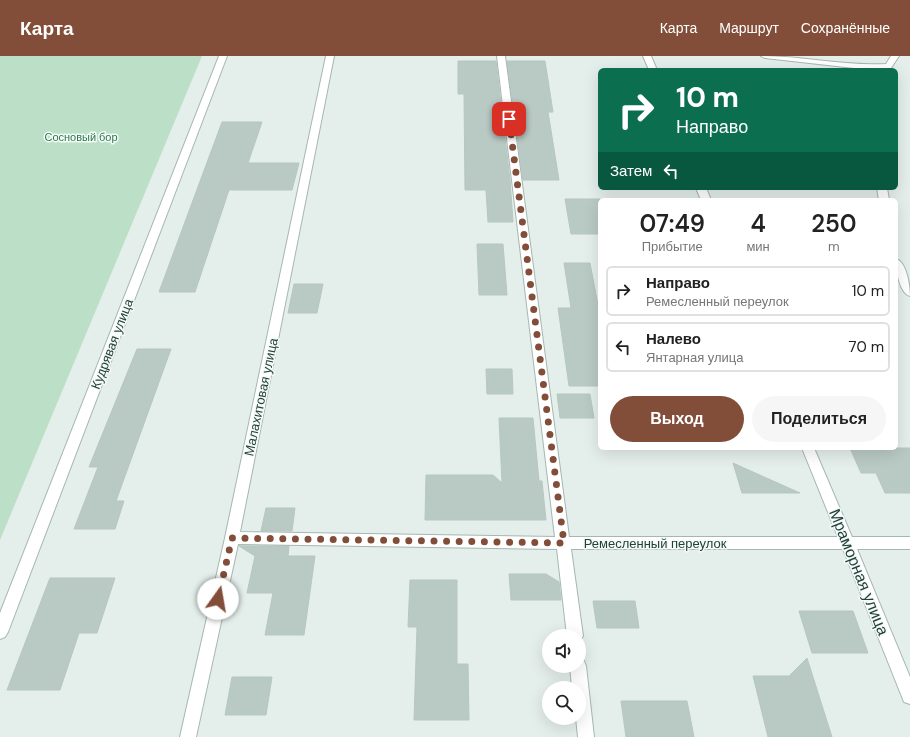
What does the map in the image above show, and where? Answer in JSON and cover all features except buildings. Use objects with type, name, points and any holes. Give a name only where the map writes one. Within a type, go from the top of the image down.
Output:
[{"type":"street","name":"Кудрявая улица","points":[[0,632],[224,56]]},
{"type":"street","name":"Малахитовая улица","points":[[188,737],[232,538],[330,56]]},
{"type":"street","points":[[501,56],[564,543],[573,629]]},
{"type":"street","points":[[647,56],[652,68]]},
{"type":"street","points":[[765,56],[793,58],[863,68],[888,66],[895,56]]},
{"type":"street","points":[[898,266],[910,293]]},
{"type":"street","name":"Мраморная улица","points":[[809,450],[910,696]]},
{"type":"street","name":"Ремесленный переулок","points":[[232,538],[564,543],[910,543]]},
{"type":"street","points":[[579,673],[586,737]]},
{"type":"green space","name":"Сосновый бор","points":[[0,56],[202,56],[0,540]]},
{"type":"route","points":[[218,599],[232,538],[564,543],[509,119]]}]
